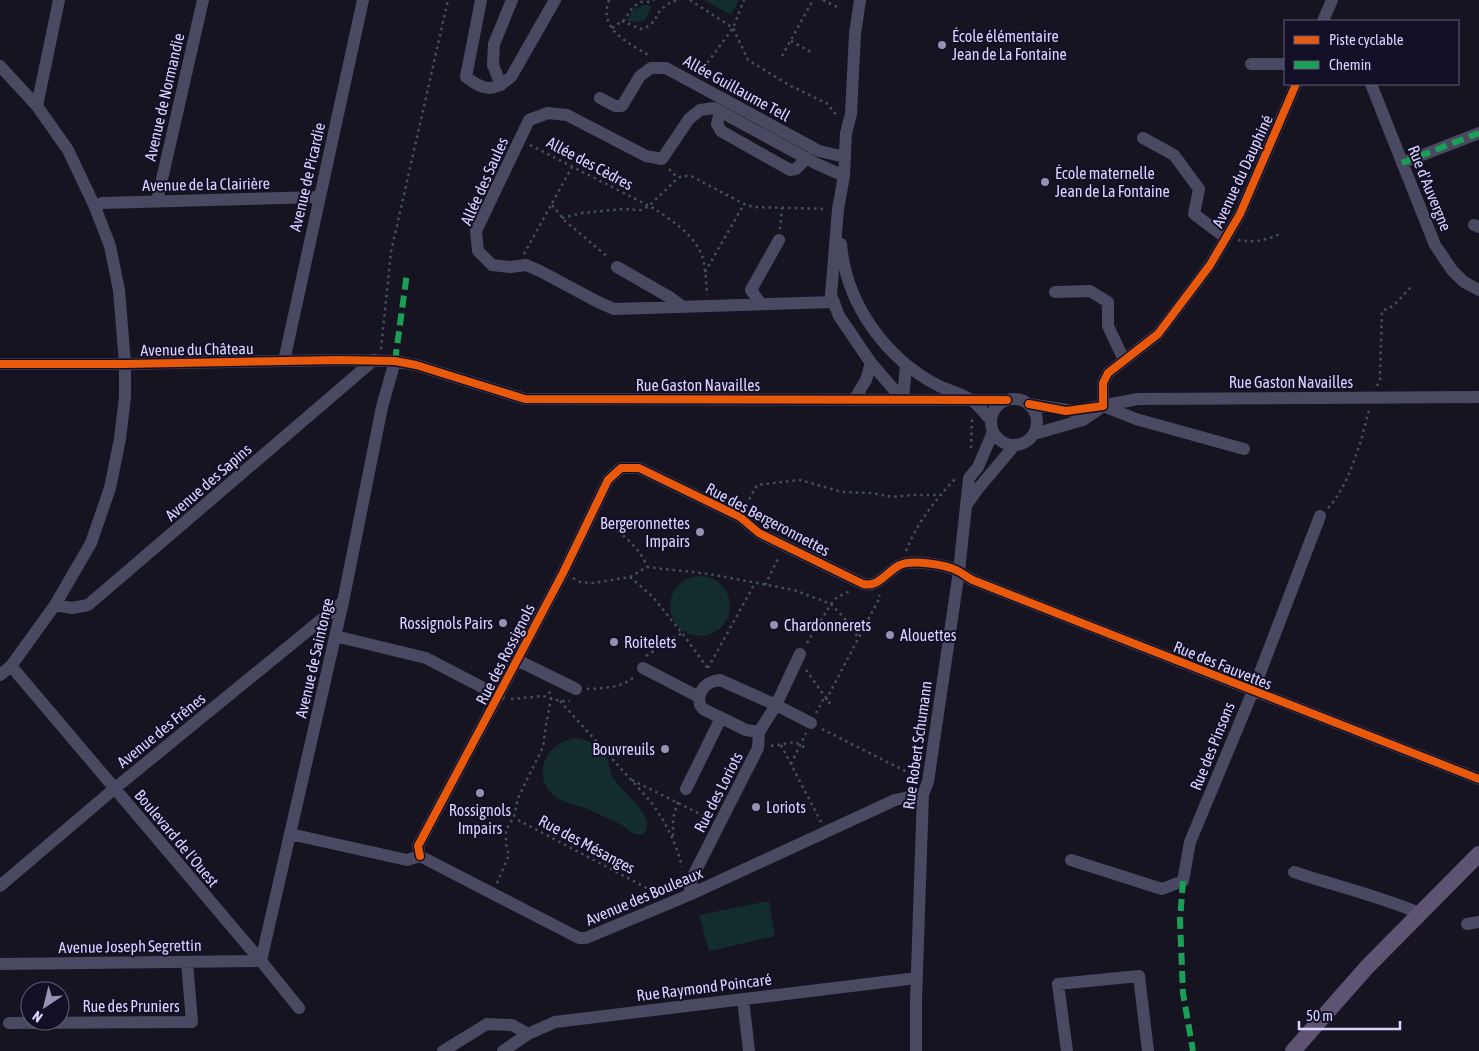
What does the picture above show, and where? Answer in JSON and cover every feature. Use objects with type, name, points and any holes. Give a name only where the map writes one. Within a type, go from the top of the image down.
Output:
[{"type":"main road","points":[[1293,1051],[1367,967],[1479,854]]},
{"type":"street","points":[[37,106],[60,0]]},
{"type":"street","name":"Avenue de Normandie","points":[[157,201],[202,0]]},
{"type":"street","name":"Avenue de Picardie","points":[[284,361],[363,0]]},
{"type":"street","points":[[481,0],[466,77],[478,86],[491,89],[501,85],[511,77],[555,0]]},
{"type":"street","points":[[501,85],[493,65],[494,44],[512,0]]},
{"type":"street","points":[[854,0],[843,114],[846,133],[844,176],[838,210],[831,295],[838,316],[871,362],[904,400]]},
{"type":"street","points":[[846,133],[851,114],[855,34],[860,0]]},
{"type":"street","points":[[1323,20],[1332,0]]},
{"type":"street","points":[[1251,64],[1284,64]]},
{"type":"street","points":[[0,66],[37,106],[68,150],[95,207],[110,246],[119,290],[125,364],[125,397],[120,439],[110,488],[91,543],[55,605],[11,666],[0,675]]},
{"type":"street","name":"Allée Guillaume Tell","points":[[600,98],[615,106],[622,106],[640,76],[651,68],[666,68],[819,151],[845,157]]},
{"type":"street","name":"Avenue du Dauphiné","points":[[1103,406],[1103,384],[1108,373],[1158,334],[1210,265],[1240,214],[1296,85]]},
{"type":"street","name":"Rue d'Auvergne","points":[[1371,85],[1435,245],[1448,266],[1464,282],[1479,290]]},
{"type":"street","name":"Allée des Saules","points":[[834,302],[614,309],[540,270],[526,265],[492,266],[478,251],[476,232],[530,120],[548,113],[567,115],[646,156],[662,159],[689,119],[700,110],[714,108],[844,176]]},
{"type":"street","points":[[720,112],[717,124],[721,131],[790,170],[796,169],[807,158]]},
{"type":"street","points":[[1402,163],[1479,133]]},
{"type":"street","points":[[1143,138],[1174,155],[1199,188],[1194,214],[1226,238]]},
{"type":"street","name":"Avenue de la Clairière","points":[[95,207],[102,204],[157,201],[319,197]]},
{"type":"street","points":[[838,210],[843,261],[862,312],[884,343],[906,365],[939,386],[972,400],[990,419],[993,432],[998,440],[1005,444],[1014,446],[1028,441],[1037,427],[1034,411],[1029,404],[1022,400],[1007,400],[1000,404],[994,410],[990,419]]},
{"type":"street","points":[[761,304],[751,290],[779,240]]},
{"type":"street","points":[[617,267],[683,307]]},
{"type":"street","points":[[1055,292],[1090,291],[1108,302],[1108,326],[1124,360]]},
{"type":"street","name":"Avenue du Château","points":[[0,364],[383,361]]},
{"type":"street","name":"Rue Gaston Navailles","points":[[383,361],[416,365],[525,399],[1007,400]]},
{"type":"street","name":"Avenue de Saintonge","points":[[261,961],[343,602],[382,407],[383,361]]},
{"type":"street","name":"Avenue des Sapins","points":[[55,605],[72,608],[88,605],[383,361]]},
{"type":"street","points":[[854,400],[866,380],[871,362]]},
{"type":"street","points":[[904,400],[906,365]]},
{"type":"street","name":"Rue Gaston Navailles","points":[[1029,404],[1066,411],[1138,399],[1479,397]]},
{"type":"street","points":[[1103,406],[1136,419],[1244,449]]},
{"type":"street","name":"Rue Gaston Navailles","points":[[1034,434],[1083,420],[1103,406]]},
{"type":"street","name":"Rue Robert Schumann","points":[[916,1051],[917,978],[926,788],[958,571],[969,478],[978,467],[993,432]]},
{"type":"street","name":"Rue Robert Schumann","points":[[967,504],[1014,446]]},
{"type":"street","name":"Rue des Rossignols","points":[[420,856],[418,846],[518,660],[608,480],[621,468]]},
{"type":"street","name":"Rue des Bergeronnettes","points":[[621,468],[638,468],[740,517],[759,533],[869,584]]},
{"type":"street","name":"Rue des Pinsons","points":[[1071,860],[1162,889],[1183,882],[1190,842],[1252,691],[1320,516]]},
{"type":"street","name":"Rue des Fauvettes","points":[[901,564],[916,563],[945,566],[958,571],[972,580],[1479,779]]},
{"type":"street","points":[[869,584],[901,564]]},
{"type":"street","name":"Avenue des Frênes","points":[[0,886],[114,789],[343,602]]},
{"type":"street","points":[[335,636],[426,658],[499,696]]},
{"type":"street","name":"Rue des Loriots","points":[[689,895],[693,876],[758,748],[759,732],[776,705],[800,654]]},
{"type":"street","points":[[518,660],[580,694]]},
{"type":"street","name":"Boulevard de l'Ouest","points":[[11,666],[299,1008]]},
{"type":"street","points":[[643,668],[698,697]]},
{"type":"street","points":[[759,732],[746,730],[703,709],[698,697],[704,685],[720,680],[811,723]]},
{"type":"street","points":[[686,789],[721,718]]},
{"type":"street","name":"Avenue des Bouleaux","points":[[420,856],[579,938],[586,938],[689,895],[895,800],[926,788]]},
{"type":"street","points":[[290,834],[407,860],[420,856]]},
{"type":"street","points":[[1294,872],[1357,893],[1388,900],[1419,913]]},
{"type":"street","name":"Avenue Joseph Segrettin","points":[[0,964],[261,961]]},
{"type":"street","name":"Rue des Pruniers","points":[[9,1023],[192,1022],[188,962]]},
{"type":"street","points":[[1067,1051],[1058,984],[1139,976],[1148,1051]]},
{"type":"street","name":"Rue Raymond Poincaré","points":[[502,1051],[528,1034],[555,1022],[917,978]]},
{"type":"street","points":[[743,999],[750,1051]]},
{"type":"street","points":[[443,1051],[487,1024],[512,1025],[528,1034]]},
{"type":"path","points":[[383,361],[381,343],[391,252],[448,0]]},
{"type":"path","points":[[609,0],[605,9],[607,20],[615,33],[666,68]]},
{"type":"path","points":[[612,28],[622,21],[633,7],[641,2],[654,0]]},
{"type":"path","points":[[622,21],[641,29],[649,26],[666,5],[677,0]]},
{"type":"path","points":[[690,0],[733,28],[748,60],[789,85],[828,104],[834,113],[843,114]]},
{"type":"path","points":[[696,83],[708,62],[733,28],[744,0]]},
{"type":"path","points":[[782,56],[813,0]]},
{"type":"path","points":[[824,0],[836,7]]},
{"type":"path","points":[[791,41],[811,52]]},
{"type":"path","points":[[517,266],[572,166]]},
{"type":"path","points":[[562,218],[582,213],[623,209],[641,210],[650,206],[678,178],[691,176],[753,207],[838,210]]},
{"type":"path","points":[[552,204],[562,218],[613,261],[617,267]]},
{"type":"path","points":[[705,272],[744,204]]},
{"type":"path","points":[[779,240],[782,208]]},
{"type":"path","points":[[1226,238],[1251,242],[1282,234]]},
{"type":"path","points":[[1320,516],[1338,498],[1363,434],[1380,379],[1382,311],[1393,306],[1413,285]]},
{"type":"path","points":[[971,452],[972,400]]},
{"type":"path","points":[[901,564],[919,524],[960,473]]},
{"type":"path","points":[[740,517],[757,485],[761,483],[800,480],[842,492],[871,493],[893,497],[906,495],[940,496]]},
{"type":"path","points":[[591,515],[611,526],[625,538],[644,558],[647,567]]},
{"type":"path","points":[[765,584],[785,546]]},
{"type":"path","points":[[562,573],[580,582],[593,583],[630,577],[647,567],[709,574],[794,590],[831,604],[845,618],[859,639]]},
{"type":"path","points":[[630,577],[653,597],[708,668],[712,681]]},
{"type":"path","points":[[708,668],[755,582]]},
{"type":"path","points":[[826,700],[880,597],[869,584],[836,598],[814,635],[800,654],[802,664],[826,700],[831,705]]},
{"type":"path","points":[[492,893],[509,855],[506,844],[506,830],[514,817],[518,798],[543,747],[552,698],[547,682]]},
{"type":"path","points":[[560,701],[595,688]]},
{"type":"path","points":[[499,696],[511,699],[543,696],[560,701],[659,814],[673,837],[682,866],[684,887],[689,895]]},
{"type":"path","points":[[811,723],[926,788]]},
{"type":"path","points":[[758,748],[794,742],[807,749]]},
{"type":"path","points":[[781,745],[826,832]]},
{"type":"path","points":[[629,778],[720,825]]},
{"type":"path","points":[[673,837],[673,818],[678,803],[686,789]]},
{"type":"green space","points":[[704,0],[739,0],[731,15]]},
{"type":"green space","points":[[642,5],[651,7],[646,19],[640,22],[627,21],[632,11]]},
{"type":"green space","points":[[694,576],[706,576],[717,581],[725,589],[730,600],[728,618],[717,631],[706,636],[694,636],[683,631],[675,623],[670,612],[670,600],[675,589],[683,581]]},
{"type":"green space","points":[[575,738],[590,742],[605,755],[613,777],[637,804],[646,820],[647,827],[644,834],[634,833],[620,824],[585,808],[560,800],[547,787],[543,779],[545,760],[557,745]]},
{"type":"green space","points":[[769,901],[775,936],[709,951],[699,915]]},
{"type":"marked path","points":[[1402,163],[1479,133]]},
{"type":"marked path","points":[[395,361],[407,273]]},
{"type":"marked path","points":[[1183,881],[1180,920],[1183,993],[1193,1051]]},
{"type":"cycle path","points":[[1029,404],[1066,411],[1103,406],[1103,383],[1108,373],[1158,334],[1210,265],[1240,214],[1296,85]]},
{"type":"cycle path","points":[[0,364],[395,361],[416,365],[525,399],[1007,400]]},
{"type":"cycle path","points":[[420,856],[418,846],[563,573],[608,480],[621,468],[639,468],[740,517],[759,533],[863,584],[874,584],[905,563],[938,565],[953,569],[973,580],[1479,779]]},
{"type":"place","name":"École élémentaire Jean de La Fontaine","points":[[942,45]]},
{"type":"place","name":"École maternelle Jean de La Fontaine","points":[[1045,182]]},
{"type":"place","name":"Bergeronnettes Impairs","points":[[700,532]]},
{"type":"place","name":"Rossignols Pairs","points":[[503,623]]},
{"type":"place","name":"Chardonnerets","points":[[774,625]]},
{"type":"place","name":"Alouettes","points":[[890,635]]},
{"type":"place","name":"Roitelets","points":[[614,642]]},
{"type":"place","name":"Bouvreuils","points":[[665,749]]},
{"type":"place","name":"Rossignols Impairs","points":[[480,793]]},
{"type":"place","name":"Loriots","points":[[756,807]]}]
